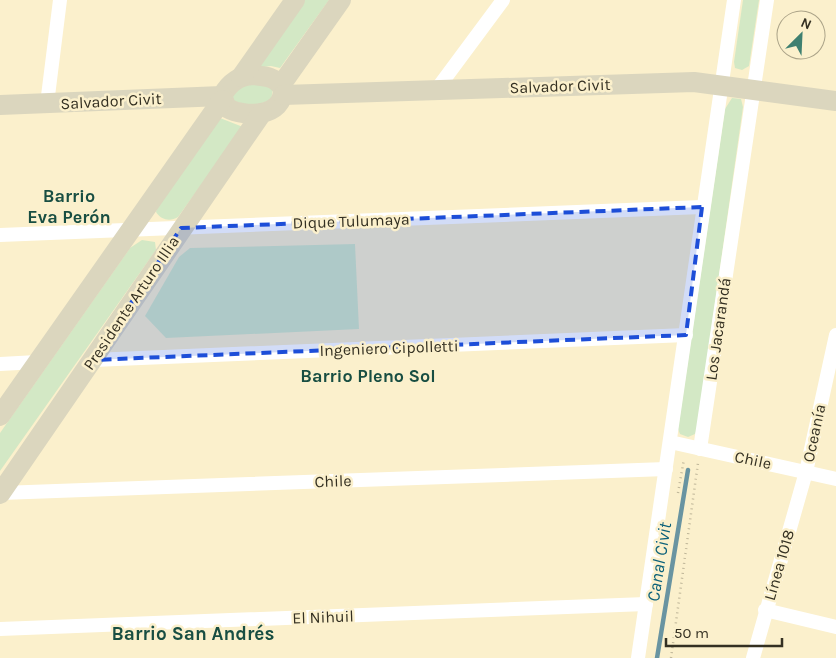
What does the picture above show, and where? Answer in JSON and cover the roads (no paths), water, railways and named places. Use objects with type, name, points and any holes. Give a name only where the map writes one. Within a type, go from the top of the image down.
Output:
[{"type":"street","points":[[47,104],[60,0]]},
{"type":"street","points":[[241,77],[295,0]]},
{"type":"street","points":[[222,98],[224,105],[233,111],[251,115],[262,113],[276,106],[282,90],[341,0]]},
{"type":"street","points":[[437,89],[503,0]]},
{"type":"street","name":"Los Jacarandá","points":[[638,658],[686,335],[702,207],[734,0]]},
{"type":"street","name":"Los Jacarandá","points":[[700,449],[752,88],[767,0]]},
{"type":"street","points":[[0,416],[222,98],[230,83],[241,77],[264,76],[277,81],[282,90]]},
{"type":"street","name":"Salvador Civit","points":[[282,90],[437,89],[694,82],[752,88],[836,101]]},
{"type":"street","name":"Salvador Civit","points":[[0,105],[222,98]]},
{"type":"street","name":"Presidente Arturo Illia","points":[[0,493],[262,113]]},
{"type":"street","name":"Dique Tulumaya","points":[[0,235],[702,207]]},
{"type":"street","name":"Ingeniero Cipolletti","points":[[93,360],[686,335]]},
{"type":"street","name":"Oceanía","points":[[806,472],[836,335]]},
{"type":"street","points":[[0,364],[37,362]]},
{"type":"street","name":"Chile","points":[[670,442],[836,479]]},
{"type":"street","name":"Chile","points":[[0,493],[666,469]]},
{"type":"street","name":"Línea 1018","points":[[753,658],[765,610],[806,472]]},
{"type":"street","name":"El Nihuil","points":[[0,629],[646,604]]},
{"type":"street","points":[[765,610],[836,626]]},
{"type":"waterway","name":"Canal Civit","points":[[657,658],[688,470]]},
{"type":"district","name":"Barrio Eva Perón","points":[[69,206]]},
{"type":"district","name":"Barrio Pleno Sol","points":[[368,376]]},
{"type":"district","name":"Barrio San Andrés","points":[[193,634]]}]
